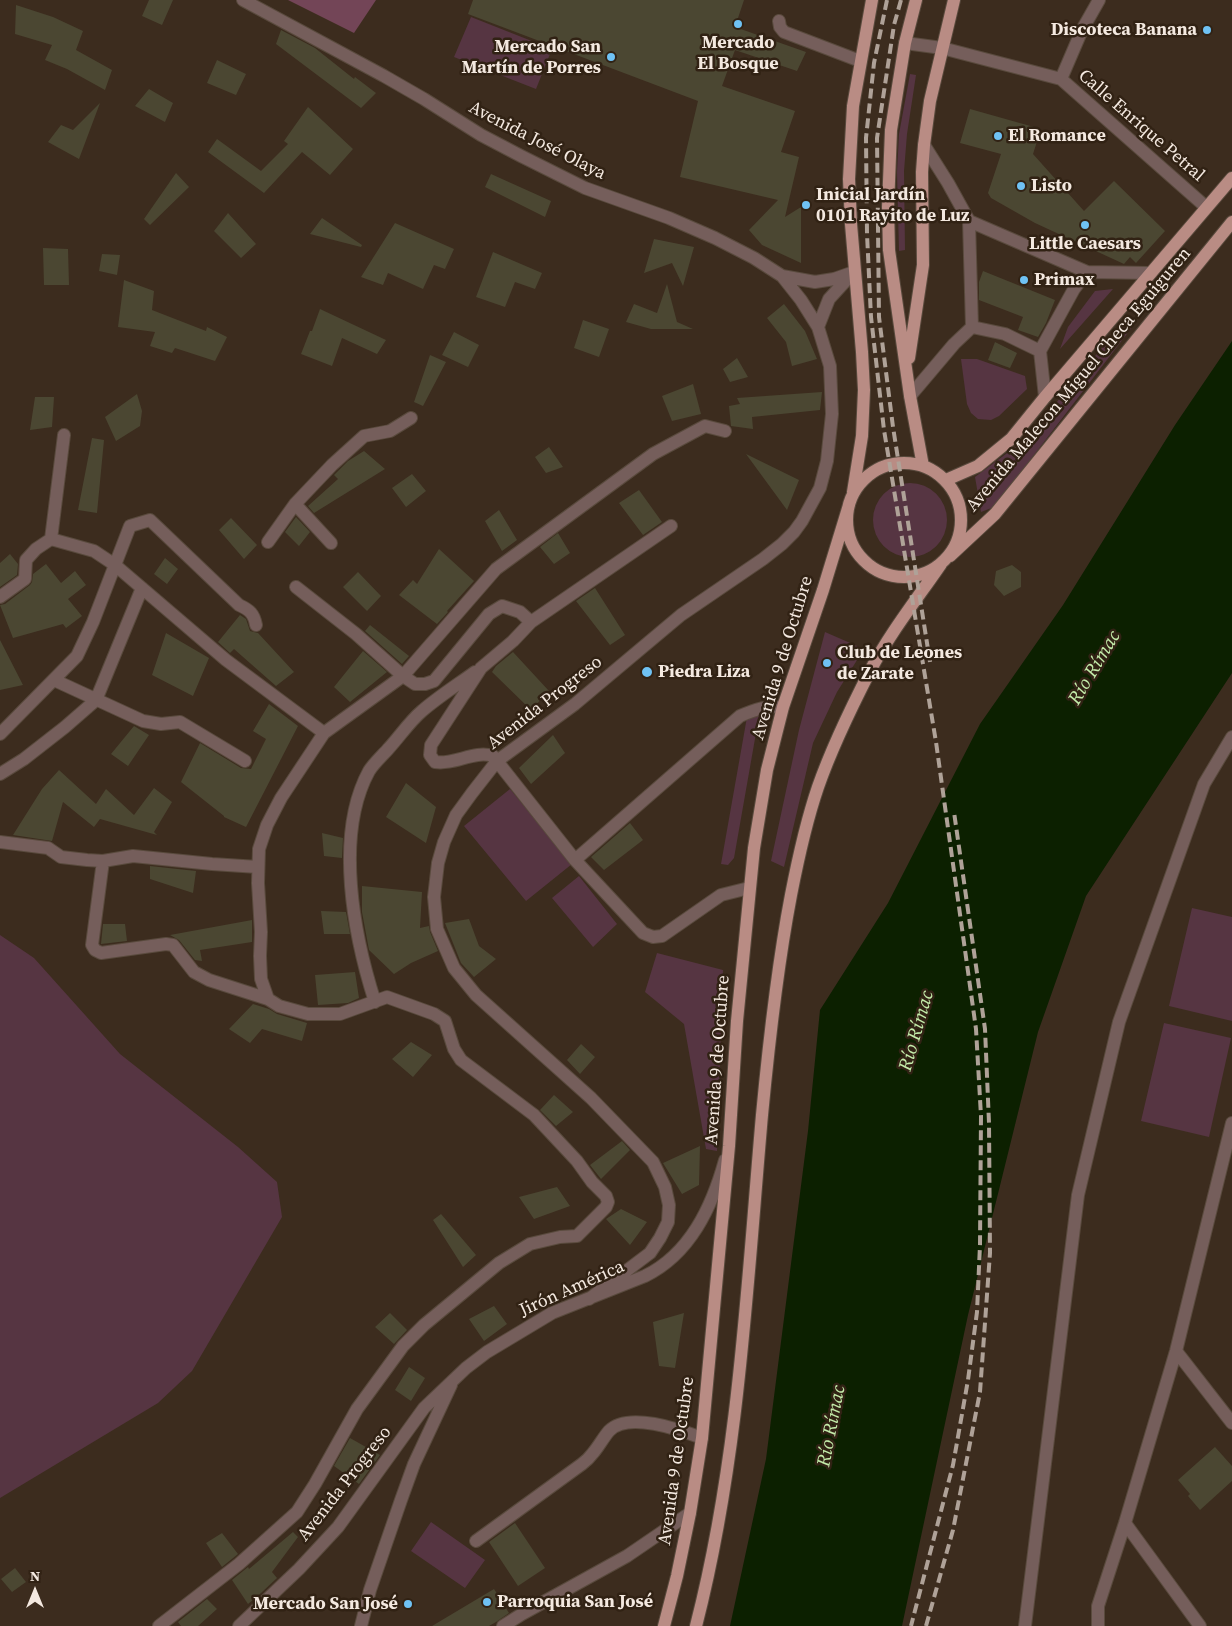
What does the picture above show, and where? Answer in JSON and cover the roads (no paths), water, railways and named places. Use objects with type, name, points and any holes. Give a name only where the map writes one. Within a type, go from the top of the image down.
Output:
[{"type":"main road","points":[[872,0],[853,106],[849,179],[854,272],[864,390],[862,436],[847,523],[851,541],[860,556],[873,568],[890,576],[908,577],[925,573],[945,560]]},
{"type":"main road","points":[[916,0],[905,43],[891,130],[888,208],[889,250],[910,396],[924,466]]},
{"type":"main road","points":[[907,373],[923,265],[922,172],[924,145],[930,101],[954,0]]},
{"type":"main road","name":"Avenida Malecon Miguel Checa Eguiguren","points":[[946,480],[978,466],[1011,439],[1232,178]]},
{"type":"main road","name":"Avenida Malecon Miguel Checa Eguiguren","points":[[945,560],[995,514],[1232,222]]},
{"type":"main road","points":[[696,1626],[707,1583],[723,1496],[735,1410],[771,1018],[798,857],[818,788],[846,721],[871,669],[904,617],[958,541],[962,526],[961,509],[956,494],[946,480],[924,466],[908,463],[891,464],[876,469],[863,479],[853,492]]},
{"type":"main road","name":"Avenida 9 de Octubre","points":[[664,1626],[690,1513],[702,1438],[754,848],[767,770],[783,707],[825,584],[849,505]]},
{"type":"street","name":"Avenida José Olaya","points":[[243,0],[384,76],[521,156],[585,188],[669,218],[715,238],[754,258],[782,276],[814,282],[834,279],[854,272]]},
{"type":"street","points":[[1061,79],[1082,30],[1099,0]]},
{"type":"street","points":[[780,21],[780,27],[784,32],[860,61]]},
{"type":"street","name":"Calle Enrique Petral","points":[[905,43],[942,48],[1061,79],[1206,207]]},
{"type":"street","points":[[910,396],[954,344],[972,327],[969,221],[924,145]]},
{"type":"street","points":[[969,221],[1087,272],[1151,273]]},
{"type":"street","points":[[818,327],[829,299],[854,272]]},
{"type":"street","points":[[1045,397],[1040,351],[1074,289],[1087,272]]},
{"type":"street","name":"Avenida Progreso","points":[[589,1299],[650,1253],[668,1222],[670,1205],[665,1187],[653,1162],[591,1098],[476,995],[454,968],[436,929],[435,880],[444,842],[456,815],[498,761],[575,704],[681,615],[763,559],[794,532],[820,488],[828,461],[832,414],[831,373],[828,356],[818,327],[801,300],[782,276]]},
{"type":"street","points":[[972,327],[1005,334],[1040,351]]},
{"type":"street","points":[[268,542],[295,504],[332,465],[364,436],[390,431],[411,418]]},
{"type":"street","points":[[268,999],[261,979],[259,849],[267,825],[281,798],[324,733],[403,676],[496,569],[562,519],[653,454],[705,426],[725,431]]},
{"type":"street","points":[[0,597],[25,579],[26,560],[51,539],[64,435]]},
{"type":"street","points":[[295,504],[331,544]]},
{"type":"street","points":[[0,734],[77,656],[93,622],[130,526],[150,520],[239,605],[248,609],[254,616],[256,625]]},
{"type":"street","points":[[375,1002],[365,972],[351,884],[350,835],[357,799],[370,770],[422,711],[481,668],[513,641],[531,622],[671,526]]},
{"type":"street","points":[[51,539],[94,551],[115,565],[226,660],[324,733]]},
{"type":"street","points":[[296,587],[415,684],[425,684],[434,681],[489,614],[502,606],[520,612],[531,622]]},
{"type":"street","points":[[0,774],[24,760],[96,700],[142,588]]},
{"type":"street","points":[[481,668],[431,744],[430,755],[435,762],[443,763],[485,754],[493,756],[575,860],[643,934],[653,937],[662,936],[721,895],[749,888]]},
{"type":"street","points":[[54,680],[143,721],[161,724],[180,722],[245,760]]},
{"type":"street","points":[[575,860],[740,716],[772,705],[783,707]]},
{"type":"street","points":[[1025,1626],[1078,1195],[1119,1022],[1204,784],[1232,737]]},
{"type":"street","points":[[0,842],[48,848],[61,857],[103,860],[133,856],[258,867]]},
{"type":"street","points":[[103,860],[92,945],[95,950],[101,953],[166,944],[173,945],[194,972],[209,980],[268,999],[279,1006],[308,1014],[340,1014],[387,997],[434,1014],[445,1021],[454,1049],[461,1060],[534,1115],[577,1161],[592,1182],[606,1196],[608,1202],[606,1207],[577,1236],[560,1237],[530,1244],[499,1263],[424,1325],[402,1346],[357,1409],[298,1512],[239,1564],[159,1626]]},
{"type":"street","points":[[1098,1626],[1098,1606],[1125,1523],[1176,1351],[1231,1131]]},
{"type":"street","name":"Jirón América","points":[[361,1626],[370,1590],[414,1464],[453,1380],[487,1352],[552,1313],[658,1270],[687,1243],[702,1220],[714,1194],[729,1146]]},
{"type":"street","points":[[1176,1351],[1232,1423]]},
{"type":"street","name":"Avenida Progreso","points":[[239,1626],[338,1527],[424,1408],[453,1380]]},
{"type":"street","points":[[476,1541],[582,1464],[593,1454],[610,1430],[617,1425],[631,1423],[671,1427],[702,1438]]},
{"type":"street","points":[[504,1626],[628,1556],[690,1513]]},
{"type":"street","points":[[1125,1523],[1200,1626]]},
{"type":"water","name":"Río Rímac","points":[[1232,341],[1232,673],[1086,896],[1038,1032],[968,1315],[902,1626],[730,1626],[766,1459],[808,1131],[820,1010],[888,903],[980,724],[1063,605],[1175,425]]},
{"type":"railway","points":[[887,0],[874,63],[866,138],[867,234],[871,317],[884,430],[936,742],[976,1029],[981,1116],[980,1245],[977,1312],[968,1380],[953,1465],[911,1626]]},
{"type":"railway","points":[[901,0],[894,25],[877,138],[879,317],[893,427],[930,662]]},
{"type":"railway","points":[[926,1626],[953,1530],[980,1392],[990,1253],[989,1123],[985,1029],[954,812]]},
{"type":"place","name":"Mercado El Bosque","points":[[738,24]]},
{"type":"place","name":"Discoteca Banana","points":[[1207,30]]},
{"type":"place","name":"Mercado San Martín de Porres","points":[[611,57]]},
{"type":"place","name":"El Romance","points":[[998,136]]},
{"type":"place","name":"Listo","points":[[1021,186]]},
{"type":"place","name":"Inicial Jardín 0101 Rayito de Luz","points":[[806,205]]},
{"type":"place","name":"Little Caesars","points":[[1085,225]]},
{"type":"place","name":"Primax","points":[[1024,280]]},
{"type":"place","name":"Club de Leones de Zarate","points":[[827,663]]},
{"type":"place","name":"Piedra Liza","points":[[647,672]]},
{"type":"place","name":"Parroquia San José","points":[[487,1602]]},
{"type":"place","name":"Mercado San José","points":[[408,1604]]}]
